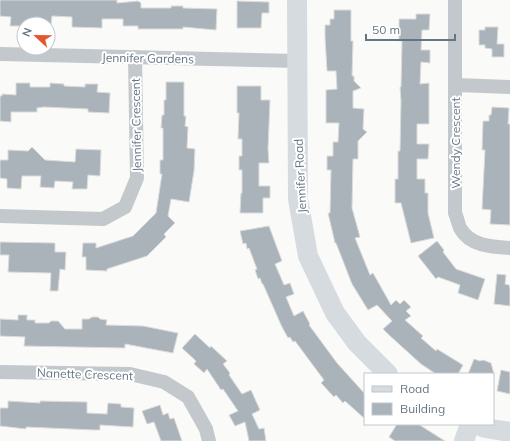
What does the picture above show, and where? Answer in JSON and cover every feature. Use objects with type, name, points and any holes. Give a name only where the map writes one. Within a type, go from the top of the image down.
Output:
[{"type":"street","name":"Jennifer Road","points":[[298,0],[298,199],[308,256],[335,313],[358,344],[387,373]]},
{"type":"street","name":"Wendy Crescent","points":[[455,0],[455,213],[460,228],[470,240],[490,247],[510,248]]},
{"type":"street","name":"Jennifer Gardens","points":[[0,54],[297,61]]},
{"type":"street","name":"Jennifer Crescent","points":[[0,216],[103,219],[125,207],[137,178],[135,57]]},
{"type":"street","points":[[456,85],[510,87]]},
{"type":"street","name":"Nanette Crescent","points":[[0,372],[130,374],[164,382],[188,397],[206,429],[209,441]]},
{"type":"street","points":[[464,441],[470,425]]},
{"type":"street","points":[[478,425],[485,428],[510,432]]},
{"type":"building","points":[[0,0],[117,0],[117,3],[138,1],[141,3],[141,8],[171,8],[171,6],[183,6],[183,8],[217,9],[216,30],[183,27],[183,29],[138,29],[138,26],[123,26],[123,19],[102,19],[102,28],[72,27],[72,17],[56,16],[16,16],[16,26],[10,26],[11,17],[0,16]]},
{"type":"building","points":[[237,1],[269,2],[269,13],[262,13],[261,28],[237,28]]},
{"type":"building","points":[[334,10],[351,10],[351,41],[353,41],[352,76],[354,76],[354,81],[361,88],[353,91],[353,108],[364,109],[363,129],[367,132],[358,141],[358,159],[353,159],[352,208],[360,237],[355,238],[370,275],[373,273],[391,305],[396,300],[400,304],[404,300],[411,307],[406,311],[411,316],[405,320],[423,336],[421,338],[436,351],[437,349],[463,365],[459,373],[434,373],[421,364],[383,329],[392,321],[377,305],[368,310],[352,284],[335,243],[328,213],[330,213],[331,170],[327,170],[327,156],[333,156],[333,142],[338,142],[339,123],[326,123],[326,90],[337,89],[336,71],[327,71],[325,37],[325,25],[330,25],[330,19],[334,19]]},
{"type":"building","points":[[416,14],[430,14],[429,30],[422,30],[421,50],[430,50],[430,63],[421,62],[420,84],[429,83],[429,124],[417,124],[417,144],[429,144],[428,159],[417,159],[417,179],[425,179],[425,193],[428,193],[428,213],[434,238],[411,243],[401,203],[395,203],[395,179],[398,179],[398,151],[400,151],[402,41],[399,41],[399,19],[416,19]]},
{"type":"building","points":[[485,27],[498,27],[497,44],[504,44],[504,57],[492,57],[492,49],[485,48],[485,45],[479,45],[479,30],[485,30]]},
{"type":"building","points":[[166,82],[184,82],[184,116],[186,116],[185,126],[188,127],[187,148],[195,149],[194,171],[189,202],[171,199],[168,216],[175,223],[164,234],[166,237],[147,256],[107,269],[107,271],[86,270],[86,257],[82,257],[83,243],[96,243],[96,248],[133,236],[156,213],[162,174],[160,174],[160,160],[163,160],[163,128],[161,128],[162,115],[164,115],[164,100],[166,100]]},
{"type":"building","points":[[16,83],[30,83],[30,87],[50,87],[50,83],[64,84],[64,86],[85,87],[85,84],[98,84],[97,92],[110,93],[109,113],[88,112],[88,109],[44,107],[37,108],[37,112],[11,112],[11,122],[0,121],[0,96],[2,96],[2,94],[16,95]]},
{"type":"building","points":[[237,86],[261,86],[261,100],[270,100],[268,149],[269,163],[259,163],[259,186],[270,186],[270,198],[263,198],[263,213],[240,213],[242,170],[239,170],[239,156],[242,156],[242,139],[238,139],[239,113],[237,113]]},
{"type":"building","points":[[492,107],[509,108],[510,225],[490,224],[491,210],[482,209],[485,150],[482,150],[483,121],[489,121],[489,115],[491,115]]},
{"type":"building","points":[[32,147],[45,160],[75,162],[76,149],[101,150],[100,176],[88,175],[87,189],[72,189],[73,182],[55,181],[54,188],[40,187],[41,176],[22,176],[21,189],[7,188],[7,179],[0,178],[0,160],[8,160],[8,150],[28,151]]},
{"type":"building","points":[[269,226],[282,261],[275,264],[284,285],[290,283],[294,294],[286,297],[294,316],[303,311],[310,324],[309,325],[337,363],[364,393],[364,418],[345,401],[343,403],[336,395],[334,397],[321,383],[324,380],[295,341],[293,342],[290,337],[288,338],[260,278],[258,279],[255,270],[257,269],[249,248],[247,249],[246,243],[243,244],[240,231]]},
{"type":"building","points":[[437,241],[444,250],[443,252],[456,269],[485,279],[478,300],[458,293],[460,285],[438,277],[436,279],[418,256]]},
{"type":"building","points":[[0,242],[55,243],[55,252],[66,252],[65,270],[60,269],[58,291],[50,291],[51,273],[8,272],[9,255],[0,255]]},
{"type":"building","points":[[497,274],[506,275],[505,284],[509,285],[510,288],[510,306],[494,304]]},
{"type":"building","points":[[18,315],[27,315],[27,320],[35,320],[35,323],[49,323],[51,321],[58,321],[65,329],[82,329],[82,319],[98,317],[100,319],[107,320],[106,325],[143,326],[178,333],[173,353],[125,344],[125,348],[24,346],[25,337],[0,336],[0,319],[18,320]]},
{"type":"building","points":[[195,334],[227,361],[223,364],[242,394],[251,390],[260,410],[252,414],[259,429],[264,428],[266,441],[249,441],[245,422],[235,426],[229,415],[238,411],[223,389],[221,390],[207,369],[204,373],[194,364],[196,361],[182,348]]},
{"type":"building","points":[[474,359],[491,363],[494,373],[468,373]]},
{"type":"building","points":[[501,370],[510,372],[510,394],[497,391]]},
{"type":"building","points":[[8,401],[40,403],[40,401],[87,402],[87,413],[107,414],[108,403],[121,404],[121,407],[134,408],[133,427],[100,425],[100,430],[94,430],[26,427],[26,429],[0,426],[0,408],[8,408]]},
{"type":"building","points":[[160,405],[163,415],[168,413],[170,419],[174,418],[182,441],[161,441],[154,422],[147,424],[142,411]]},
{"type":"building","points":[[396,425],[420,425],[445,441],[395,441],[389,437]]}]
